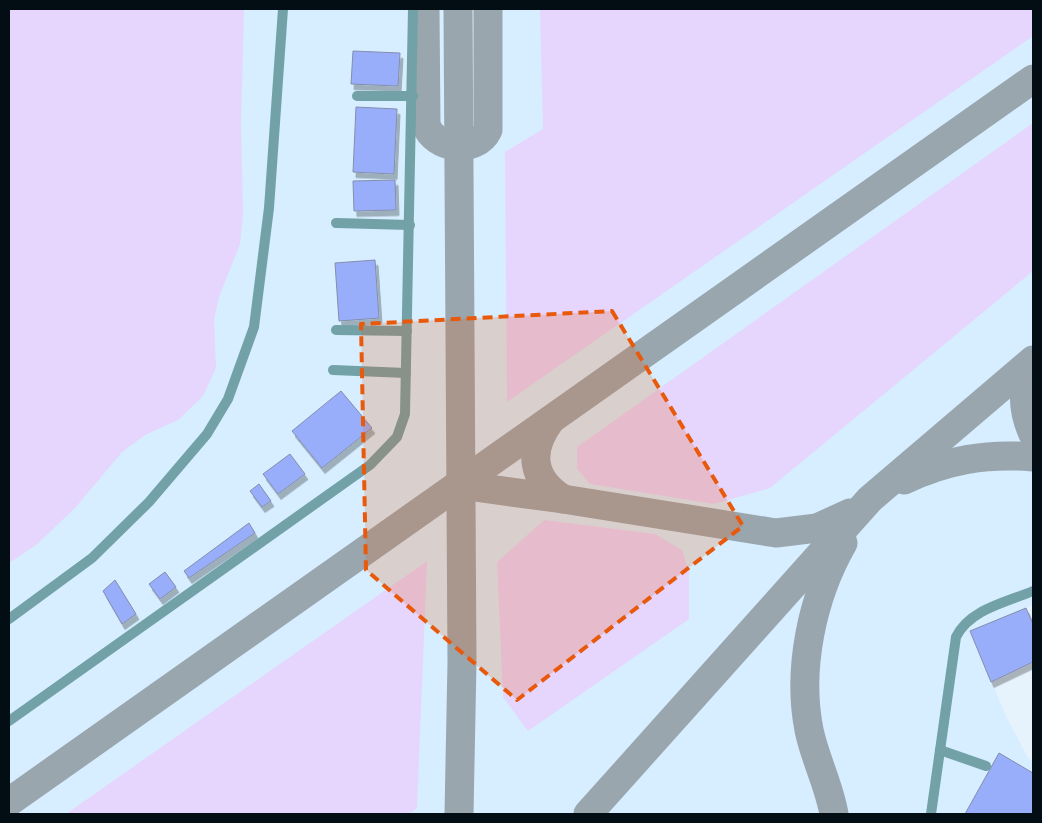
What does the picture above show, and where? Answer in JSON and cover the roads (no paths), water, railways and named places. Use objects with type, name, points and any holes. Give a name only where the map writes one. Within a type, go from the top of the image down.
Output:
[{"type":"lane","points":[[9,619],[92,558],[149,502],[206,434],[228,399],[254,327],[269,208],[283,9]]},
{"type":"lane","points":[[9,721],[370,465],[392,444],[401,430],[405,414],[413,96],[413,9]]},
{"type":"lane","points":[[357,96],[413,96]]},
{"type":"lane","points":[[336,223],[410,225]]},
{"type":"lane","points":[[336,330],[407,331]]},
{"type":"lane","points":[[333,370],[406,374]]},
{"type":"lane","points":[[930,814],[954,646],[960,629],[972,617],[1033,591]]},
{"type":"lane","points":[[940,750],[986,766]]}]
